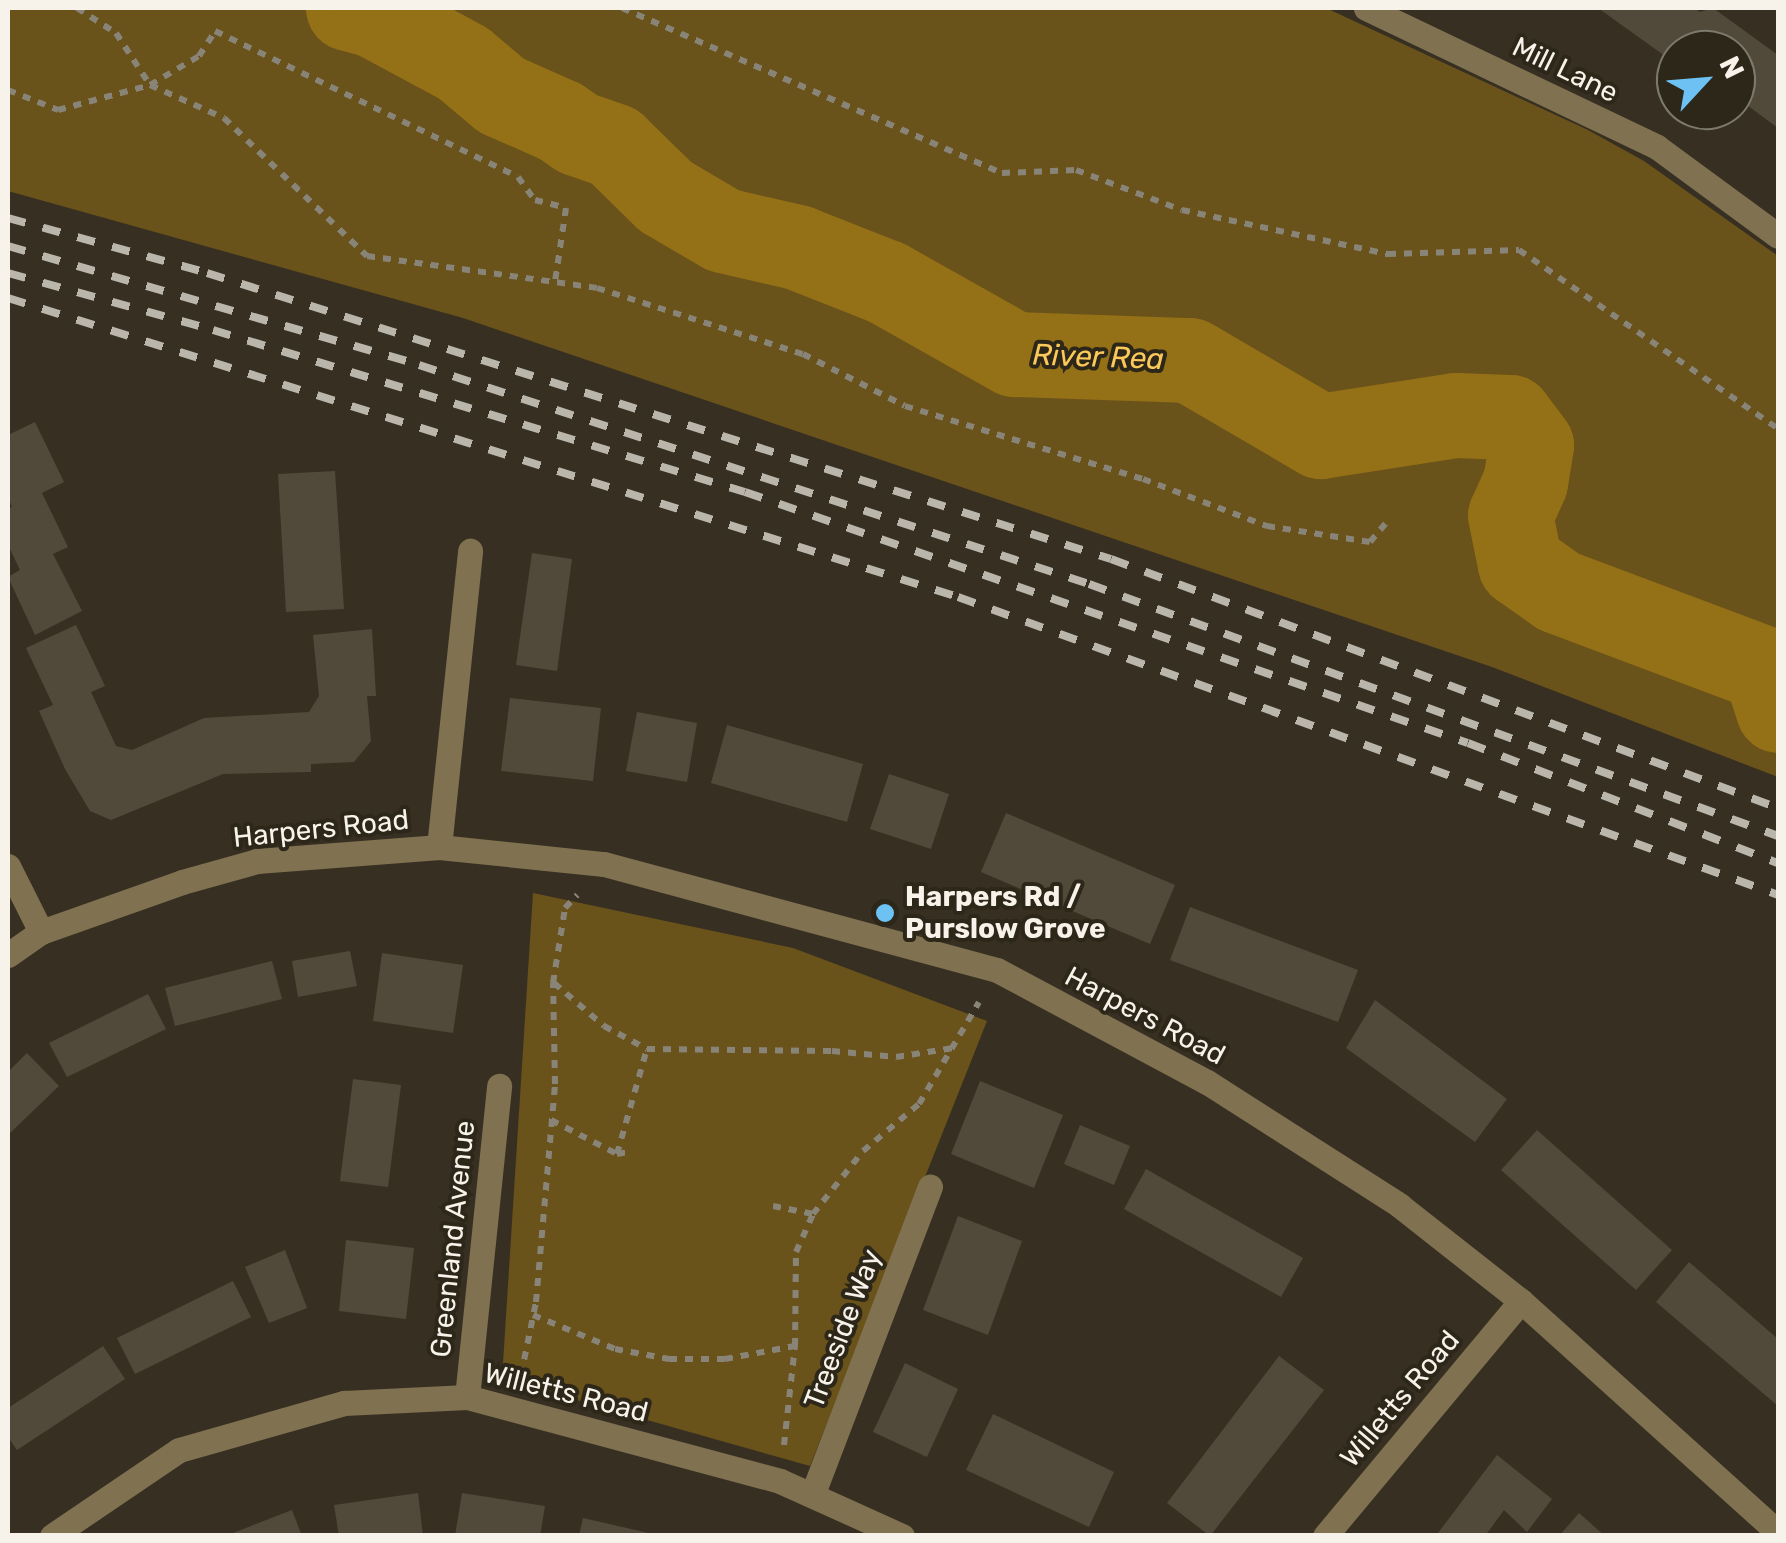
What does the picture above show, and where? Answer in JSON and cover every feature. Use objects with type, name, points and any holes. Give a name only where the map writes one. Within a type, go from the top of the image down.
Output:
[{"type":"street","name":"Mill Lane","points":[[1366,8],[1657,147],[1778,236]]},
{"type":"street","points":[[440,846],[470,551]]},
{"type":"street","name":"Harpers Road","points":[[8,955],[41,932],[182,882],[257,861],[440,846],[604,864],[997,970],[1208,1082],[1399,1205],[1522,1302],[1778,1532]]},
{"type":"street","points":[[8,866],[41,932]]},
{"type":"street","name":"Greenland Avenue","points":[[467,1397],[499,1086]]},
{"type":"street","name":"Treeside Way","points":[[814,1492],[930,1188]]},
{"type":"street","name":"Willetts Road","points":[[1325,1536],[1522,1302]]},
{"type":"street","name":"Willetts Road","points":[[52,1536],[178,1450],[344,1402],[467,1397],[780,1481],[814,1492],[902,1536]]},
{"type":"path","points":[[77,8],[116,33],[150,85],[224,118],[367,256],[596,288],[803,354],[906,406],[1143,479],[1267,526],[1370,542],[1390,518]]},
{"type":"path","points":[[622,8],[1002,174],[1076,170],[1182,210],[1388,254],[1519,250],[1778,428]]},
{"type":"path","points":[[8,90],[58,110],[150,85],[200,56],[215,32],[362,98],[518,177],[534,200],[566,208],[555,282]]},
{"type":"path","points":[[515,1408],[534,1314],[551,1120],[554,983],[565,908],[604,864]]},
{"type":"path","points":[[780,1481],[796,1346],[796,1252],[813,1214],[863,1150],[919,1104],[997,970]]},
{"type":"path","points":[[554,983],[604,1026],[647,1050],[832,1051],[896,1056],[952,1048]]},
{"type":"path","points":[[617,1154],[647,1050]]},
{"type":"path","points":[[551,1120],[617,1154],[628,1152]]},
{"type":"path","points":[[773,1206],[813,1214]]},
{"type":"path","points":[[534,1314],[615,1349],[669,1359],[725,1359],[796,1346]]},
{"type":"shaded area","points":[[8,8],[1326,8],[1588,130],[1644,161],[1778,256],[1778,777],[1492,667],[463,318],[8,191]]},
{"type":"shaded area","points":[[533,893],[793,948],[987,1021],[810,1466],[502,1379]]},
{"type":"building","points":[[1598,8],[1694,8],[1700,12],[1713,8],[1743,30],[1656,30],[1656,50]]},
{"type":"building","points":[[1756,39],[1778,55],[1778,128],[1756,112]]},
{"type":"building","points":[[35,422],[64,482],[42,493],[68,547],[53,554],[82,611],[35,635],[8,577],[20,570],[8,545],[8,509],[12,507],[8,497],[8,435]]},
{"type":"building","points":[[335,471],[344,609],[286,612],[278,474]]},
{"type":"building","points":[[532,553],[572,559],[557,671],[516,665]]},
{"type":"building","points":[[76,625],[105,686],[91,692],[116,746],[132,750],[204,718],[309,712],[319,696],[313,635],[372,629],[376,696],[367,696],[371,741],[354,762],[311,764],[311,772],[223,774],[111,820],[90,811],[65,769],[39,711],[53,705],[26,648]]},
{"type":"building","points":[[510,698],[601,708],[593,781],[501,771]]},
{"type":"building","points":[[637,712],[697,723],[687,782],[626,771]]},
{"type":"building","points":[[727,725],[863,764],[847,822],[711,783]]},
{"type":"building","points":[[889,774],[949,794],[931,849],[870,829]]},
{"type":"building","points":[[1006,813],[1175,885],[1150,944],[981,872]]},
{"type":"building","points":[[1190,907],[1358,970],[1338,1022],[1170,960]]},
{"type":"building","points":[[350,951],[357,986],[298,997],[292,961]]},
{"type":"building","points":[[382,953],[463,965],[453,1033],[373,1021]]},
{"type":"building","points":[[272,961],[282,999],[175,1026],[165,988]]},
{"type":"building","points":[[148,994],[166,1029],[67,1077],[49,1043]]},
{"type":"building","points":[[1375,1000],[1507,1099],[1475,1142],[1346,1048]]},
{"type":"building","points":[[27,1053],[59,1086],[8,1135],[8,1072]]},
{"type":"building","points":[[353,1079],[401,1085],[388,1187],[340,1181]]},
{"type":"building","points":[[980,1081],[1063,1115],[1034,1188],[951,1154]]},
{"type":"building","points":[[1080,1125],[1130,1146],[1114,1185],[1064,1164]]},
{"type":"building","points":[[1537,1130],[1672,1250],[1636,1290],[1501,1170]]},
{"type":"building","points":[[1146,1169],[1303,1258],[1281,1297],[1124,1209]]},
{"type":"building","points":[[958,1216],[1022,1241],[988,1335],[923,1310]]},
{"type":"building","points":[[346,1240],[414,1248],[406,1319],[339,1311]]},
{"type":"building","points":[[285,1250],[307,1308],[269,1323],[245,1267]]},
{"type":"building","points":[[1689,1262],[1778,1339],[1778,1406],[1656,1302]]},
{"type":"building","points":[[233,1281],[251,1317],[135,1374],[117,1338]]},
{"type":"building","points":[[103,1346],[125,1379],[17,1450],[8,1437],[8,1408]]},
{"type":"building","points":[[1279,1356],[1324,1390],[1210,1536],[1167,1503]]},
{"type":"building","points":[[905,1363],[958,1389],[927,1457],[873,1432]]},
{"type":"building","points":[[993,1414],[1114,1472],[1089,1527],[966,1470]]},
{"type":"building","points":[[1497,1455],[1552,1499],[1527,1532],[1504,1510],[1485,1536],[1441,1536],[1438,1533]]},
{"type":"building","points":[[418,1493],[423,1536],[339,1536],[334,1505]]},
{"type":"building","points":[[462,1493],[545,1506],[540,1536],[455,1536]]},
{"type":"building","points":[[292,1510],[302,1536],[228,1536],[228,1535]]},
{"type":"building","points":[[1579,1513],[1605,1536],[1559,1536]]},
{"type":"building","points":[[583,1518],[653,1534],[653,1536],[579,1536]]},
{"type":"waterway","name":"River Rea","points":[[348,8],[374,15],[463,63],[501,95],[560,121],[577,133],[614,146],[665,196],[723,230],[797,247],[886,282],[1014,354],[1190,360],[1320,436],[1455,415],[1510,417],[1531,445],[1525,482],[1510,515],[1520,564],[1558,591],[1765,669],[1778,710]]},
{"type":"railway","points":[[8,218],[207,273],[1111,559],[1778,808]]},
{"type":"railway","points":[[8,246],[419,365],[1089,584],[1778,836]]},
{"type":"railway","points":[[8,273],[213,330],[745,492],[1468,743],[1778,863]]},
{"type":"railway","points":[[8,298],[958,597],[1778,895]]},
{"type":"place","name":"Harpers Rd / Purslow Grove","points":[[885,913]]}]
